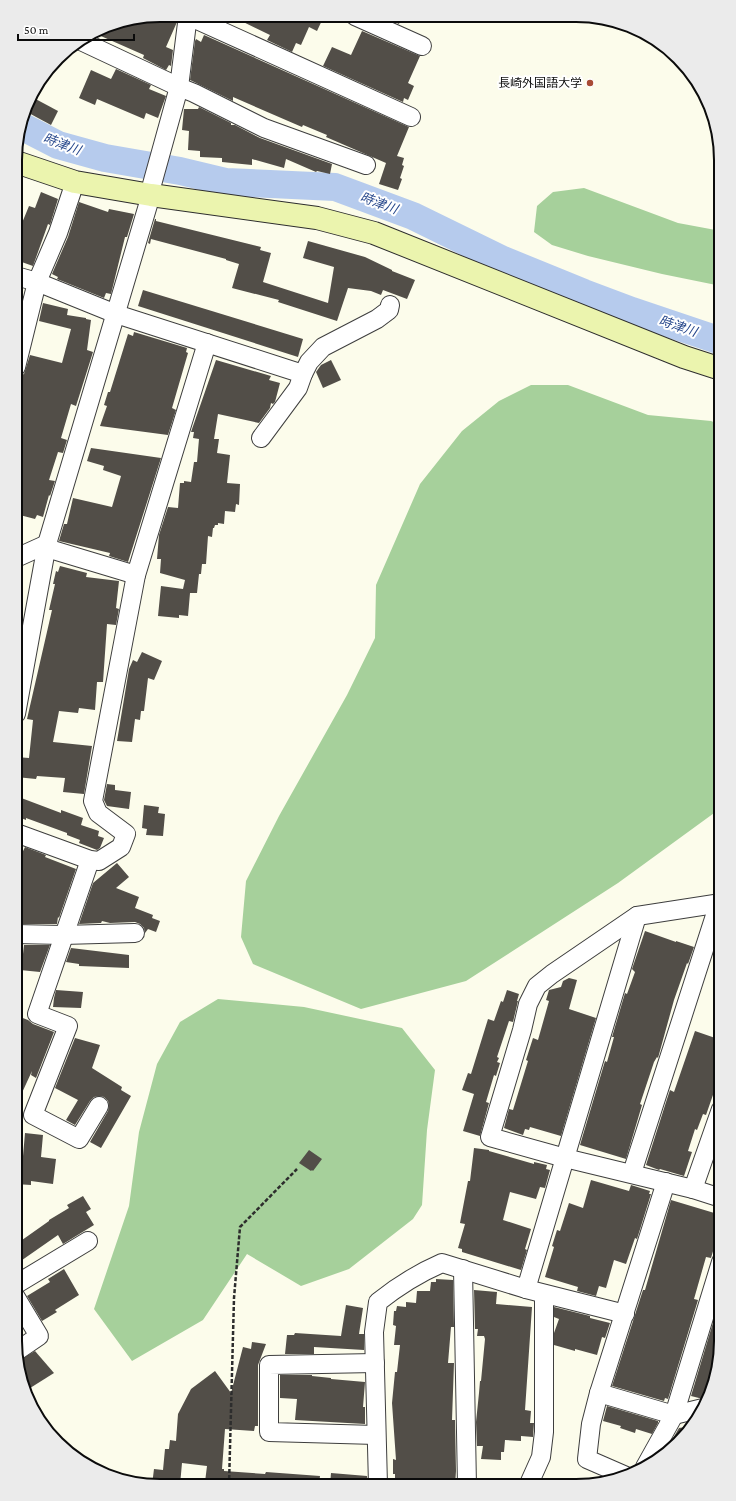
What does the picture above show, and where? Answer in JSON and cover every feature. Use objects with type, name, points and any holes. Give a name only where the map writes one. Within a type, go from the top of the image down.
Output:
[{"type":"street","points":[[22,681],[47,544],[151,192],[179,87],[186,22]]},
{"type":"street","points":[[202,22],[411,117]]},
{"type":"street","points":[[368,22],[422,46]]},
{"type":"street","points":[[86,44],[194,93],[264,128],[366,165]]},
{"type":"street","points":[[22,164],[75,182],[151,192],[318,218],[374,233],[678,354],[714,367]]},
{"type":"street","points":[[22,343],[37,282],[58,233],[75,182]]},
{"type":"street","points":[[22,278],[37,282],[116,314],[303,374]]},
{"type":"street","points":[[261,438],[298,388],[309,362],[322,347],[377,319],[389,310],[390,305]]},
{"type":"street","points":[[22,835],[90,860],[99,861],[121,847],[126,834],[98,813],[93,802],[136,575],[207,343]]},
{"type":"street","points":[[22,555],[47,544]]},
{"type":"street","points":[[47,544],[53,550],[136,575]]},
{"type":"street","points":[[90,860],[37,1014],[68,1026],[33,1115],[79,1139],[99,1106]]},
{"type":"street","points":[[714,904],[637,916],[552,974],[537,986],[528,1004],[522,1030],[490,1137],[565,1158],[666,1182],[714,1196]]},
{"type":"street","points":[[526,1289],[637,916]]},
{"type":"street","points":[[632,1174],[714,921]]},
{"type":"street","points":[[22,934],[63,935],[135,933]]},
{"type":"street","points":[[693,1189],[714,1129]]},
{"type":"street","points":[[618,1472],[587,1458],[591,1424],[666,1182]]},
{"type":"street","points":[[22,1281],[88,1241]]},
{"type":"street","points":[[378,1479],[374,1332],[378,1302],[394,1289],[420,1273],[442,1263],[526,1289],[625,1314]]},
{"type":"street","points":[[464,1269],[467,1479]]},
{"type":"street","points":[[651,1457],[674,1415],[714,1285]]},
{"type":"street","points":[[531,1479],[541,1457],[544,1432],[544,1294]]},
{"type":"street","points":[[22,1308],[39,1336],[22,1348]]},
{"type":"street","points":[[375,1363],[269,1365],[270,1432],[376,1435]]},
{"type":"street","points":[[600,1392],[674,1415],[695,1410]]},
{"type":"path","points":[[229,1479],[234,1298],[240,1227],[297,1169]]},
{"type":"green space","points":[[584,188],[678,223],[714,230],[714,285],[588,256],[552,245],[534,232],[537,206],[553,192]]},
{"type":"green space","points":[[531,385],[568,385],[648,415],[714,422],[714,813],[618,883],[466,981],[361,1009],[253,964],[241,937],[246,881],[279,816],[347,695],[375,638],[376,585],[420,484],[462,431],[499,401]]},
{"type":"green space","points":[[218,999],[304,1007],[402,1028],[435,1070],[427,1130],[422,1205],[413,1219],[349,1269],[301,1286],[247,1254],[203,1320],[132,1361],[94,1309],[129,1206],[139,1132],[157,1064],[180,1022]]},
{"type":"building","points":[[151,22],[177,22],[166,47],[173,50],[171,66],[169,65],[166,70],[143,58],[144,55],[101,36],[133,25]]},
{"type":"building","points":[[243,22],[321,22],[317,31],[309,27],[301,45],[296,43],[292,52],[267,40],[270,35]]},
{"type":"building","points":[[362,31],[420,56],[408,83],[414,86],[408,100],[404,98],[403,102],[323,66],[332,47],[351,55]]},
{"type":"building","points":[[204,35],[409,127],[397,156],[404,158],[402,165],[404,166],[400,178],[402,179],[398,190],[379,184],[386,163],[326,137],[327,135],[303,125],[302,127],[233,97],[233,101],[190,80],[195,41],[196,39],[201,42]]},
{"type":"building","points":[[116,69],[151,85],[149,89],[166,96],[158,118],[146,113],[144,119],[97,99],[95,105],[79,98],[91,70],[111,79]]},
{"type":"building","points":[[37,100],[58,111],[51,125],[30,114]]},
{"type":"building","points":[[199,107],[231,123],[231,125],[235,125],[260,138],[332,164],[330,174],[316,172],[286,159],[284,168],[252,159],[252,165],[222,162],[222,158],[200,157],[200,151],[188,150],[189,131],[182,130],[184,109],[198,109]]},
{"type":"building","points":[[41,192],[58,199],[50,225],[48,224],[33,266],[22,262],[22,223],[29,206],[35,208]]},
{"type":"building","points":[[79,202],[108,212],[109,209],[134,214],[127,237],[125,237],[111,294],[106,293],[104,298],[57,279],[58,277],[52,274],[68,237]]},
{"type":"building","points":[[155,219],[156,221],[261,247],[260,250],[271,253],[263,282],[328,303],[334,267],[303,258],[308,241],[365,257],[392,271],[415,280],[407,299],[383,290],[381,295],[371,291],[348,288],[337,321],[278,302],[279,300],[232,288],[239,264],[226,259],[151,239],[150,244],[148,243]]},
{"type":"building","points":[[143,290],[303,339],[298,357],[138,306]]},
{"type":"building","points":[[43,303],[68,309],[67,315],[91,320],[87,350],[93,352],[76,406],[71,404],[61,438],[67,440],[63,453],[58,452],[49,480],[55,481],[50,496],[49,495],[43,517],[37,515],[35,519],[22,516],[22,375],[24,374],[30,355],[62,363],[71,329],[39,321]]},
{"type":"building","points":[[134,332],[187,348],[186,352],[188,353],[172,408],[176,410],[168,435],[100,426],[107,406],[104,405],[108,392],[110,392],[128,334],[133,336]]},
{"type":"building","points":[[216,360],[271,376],[269,380],[280,383],[275,402],[273,404],[271,403],[270,408],[259,423],[218,414],[214,439],[219,439],[217,453],[230,455],[227,483],[240,484],[239,505],[236,504],[235,512],[225,511],[224,524],[218,523],[218,525],[215,525],[213,528],[212,537],[208,536],[206,564],[202,564],[201,574],[199,574],[197,593],[190,593],[188,616],[179,615],[179,618],[158,616],[161,586],[183,589],[185,580],[160,573],[161,559],[157,559],[159,535],[168,507],[178,508],[180,483],[184,483],[184,481],[191,482],[194,462],[197,462],[199,439],[193,438],[194,432],[191,432]]},
{"type":"building","points":[[331,360],[341,380],[323,388],[316,372],[321,365]]},
{"type":"building","points":[[91,448],[161,458],[128,562],[109,556],[110,553],[59,541],[64,524],[67,524],[73,498],[112,507],[121,476],[103,470],[104,466],[87,461]]},
{"type":"building","points":[[60,566],[87,573],[86,577],[119,581],[116,608],[119,609],[116,625],[107,624],[103,682],[97,682],[95,710],[79,708],[78,713],[59,711],[53,742],[92,746],[84,794],[63,792],[65,778],[37,776],[36,779],[22,778],[22,757],[29,758],[33,720],[27,719],[52,610],[49,610],[55,584],[53,584],[56,571],[58,572]]},
{"type":"building","points":[[142,652],[162,661],[154,680],[148,678],[144,711],[141,711],[140,720],[135,719],[132,742],[117,741],[129,669],[133,660],[137,662]]},
{"type":"building","points":[[107,784],[115,785],[115,790],[131,792],[129,809],[107,806],[104,800]]},
{"type":"building","points":[[22,798],[61,813],[61,810],[83,818],[81,825],[99,831],[98,836],[104,838],[100,848],[97,850],[79,843],[80,840],[67,835],[67,833],[26,818],[26,820],[22,818]]},
{"type":"building","points":[[144,805],[159,807],[158,813],[165,814],[163,836],[146,835],[147,829],[142,828]]},
{"type":"building","points":[[25,847],[46,855],[45,857],[76,869],[59,918],[58,917],[57,924],[22,924],[22,853]]},
{"type":"building","points":[[117,863],[129,877],[116,888],[139,897],[135,908],[153,915],[152,918],[160,921],[156,932],[148,929],[145,933],[144,928],[135,922],[110,923],[102,921],[101,923],[79,924],[93,883]]},
{"type":"building","points":[[645,931],[694,947],[674,1000],[658,1058],[657,1057],[654,1062],[640,1104],[642,1105],[626,1159],[580,1145],[605,1061],[607,1062],[614,1037],[612,1037],[625,993],[627,994],[635,972],[632,969]]},
{"type":"building","points":[[24,945],[50,945],[40,972],[22,970]]},
{"type":"building","points":[[71,948],[129,955],[129,968],[79,966],[79,964],[66,962]]},
{"type":"building","points":[[569,978],[577,980],[569,1009],[596,1018],[561,1136],[530,1127],[529,1130],[525,1129],[523,1135],[504,1128],[509,1109],[513,1110],[528,1061],[526,1060],[533,1038],[538,1040],[549,1001],[546,1000],[549,990],[561,987],[563,981]]},
{"type":"building","points":[[56,990],[83,992],[81,1008],[53,1007]]},
{"type":"building","points":[[507,990],[519,994],[518,1001],[513,1022],[509,1021],[497,1057],[499,1058],[497,1062],[500,1063],[496,1076],[494,1075],[486,1102],[489,1103],[480,1136],[463,1131],[474,1094],[462,1090],[468,1073],[471,1074],[488,1019],[494,1021],[501,1001],[503,1002]]},
{"type":"building","points":[[22,1018],[33,1024],[54,1032],[36,1078],[31,1075],[32,1071],[22,1093]]},
{"type":"building","points":[[695,1031],[714,1038],[714,1092],[706,1115],[703,1114],[697,1130],[695,1129],[688,1151],[692,1152],[684,1176],[646,1165],[670,1090],[674,1092]]},
{"type":"building","points":[[75,1038],[100,1045],[92,1068],[122,1087],[121,1090],[131,1096],[101,1148],[90,1142],[108,1111],[108,1101],[104,1097],[94,1097],[75,1125],[66,1120],[78,1100],[55,1088]]},
{"type":"building","points":[[25,1133],[43,1135],[41,1157],[56,1159],[53,1184],[31,1181],[31,1185],[22,1184]]},
{"type":"building","points":[[474,1148],[489,1150],[534,1164],[534,1162],[547,1165],[546,1169],[550,1170],[545,1188],[540,1187],[536,1199],[510,1192],[503,1220],[531,1229],[521,1270],[462,1252],[462,1249],[458,1248],[465,1224],[460,1223],[468,1181],[470,1181]]},
{"type":"building","points":[[309,1150],[322,1159],[313,1171],[299,1163]]},
{"type":"building","points":[[591,1180],[629,1191],[631,1185],[650,1191],[649,1194],[651,1194],[637,1239],[635,1238],[626,1264],[614,1260],[606,1288],[599,1286],[596,1296],[577,1291],[578,1287],[545,1277],[554,1247],[552,1246],[557,1230],[560,1231],[569,1203],[583,1208]]},
{"type":"building","points":[[83,1196],[91,1209],[86,1212],[94,1225],[63,1244],[58,1235],[22,1260],[22,1240],[49,1220],[69,1208],[67,1205]]},
{"type":"building","points":[[671,1200],[714,1213],[714,1248],[711,1258],[706,1257],[694,1299],[698,1300],[668,1399],[665,1398],[664,1401],[612,1386],[643,1290],[645,1290]]},
{"type":"building","points":[[64,1269],[79,1295],[55,1310],[57,1312],[42,1321],[27,1296],[50,1282],[48,1279]]},
{"type":"building","points":[[436,1279],[453,1280],[454,1327],[451,1327],[448,1363],[454,1363],[452,1420],[455,1420],[455,1479],[395,1479],[395,1474],[393,1474],[393,1459],[396,1460],[392,1403],[395,1372],[397,1372],[400,1345],[394,1345],[396,1326],[393,1325],[394,1311],[396,1311],[397,1306],[406,1307],[406,1302],[416,1303],[417,1291],[430,1291],[431,1282],[436,1282]]},
{"type":"building","points":[[474,1290],[497,1292],[496,1304],[532,1307],[525,1410],[531,1411],[530,1423],[534,1423],[533,1437],[521,1436],[521,1441],[505,1440],[504,1452],[501,1452],[501,1460],[481,1459],[483,1446],[477,1446],[476,1422],[485,1339],[484,1336],[477,1336],[478,1329],[475,1329]]},
{"type":"building","points":[[346,1305],[363,1308],[359,1334],[364,1334],[364,1350],[314,1347],[314,1354],[285,1354],[287,1335],[294,1335],[295,1333],[341,1336]]},
{"type":"building","points":[[554,1307],[590,1316],[590,1318],[610,1323],[605,1338],[602,1337],[597,1355],[554,1345],[554,1333],[559,1319],[554,1317]]},
{"type":"building","points":[[714,1319],[714,1350],[707,1385],[702,1398],[691,1396]]},
{"type":"building","points":[[252,1342],[266,1344],[258,1365],[258,1426],[255,1426],[254,1431],[225,1429],[222,1469],[224,1469],[224,1471],[265,1474],[266,1472],[320,1476],[320,1479],[205,1479],[207,1466],[182,1463],[181,1479],[153,1479],[154,1469],[163,1470],[165,1449],[169,1449],[170,1440],[176,1441],[178,1414],[191,1389],[215,1371],[231,1393],[243,1347],[251,1349]]},
{"type":"building","points":[[35,1351],[54,1373],[30,1388],[23,1358]]},
{"type":"building","points":[[280,1375],[312,1375],[331,1379],[365,1382],[363,1407],[365,1407],[365,1424],[295,1420],[297,1399],[280,1398]]},
{"type":"building","points":[[607,1406],[658,1421],[658,1423],[652,1434],[636,1429],[635,1433],[620,1428],[621,1426],[603,1421]]},
{"type":"building","points":[[683,1427],[674,1437],[679,1428]]},
{"type":"building","points":[[331,1473],[367,1476],[367,1479],[330,1479]]},
{"type":"waterway","name":"時津川","points":[[26,129],[58,145],[105,158],[180,171],[226,182],[335,187],[413,216],[503,260],[584,293],[714,339]]},
{"type":"place","name":"長崎外国語大学","points":[[590,83]]}]
